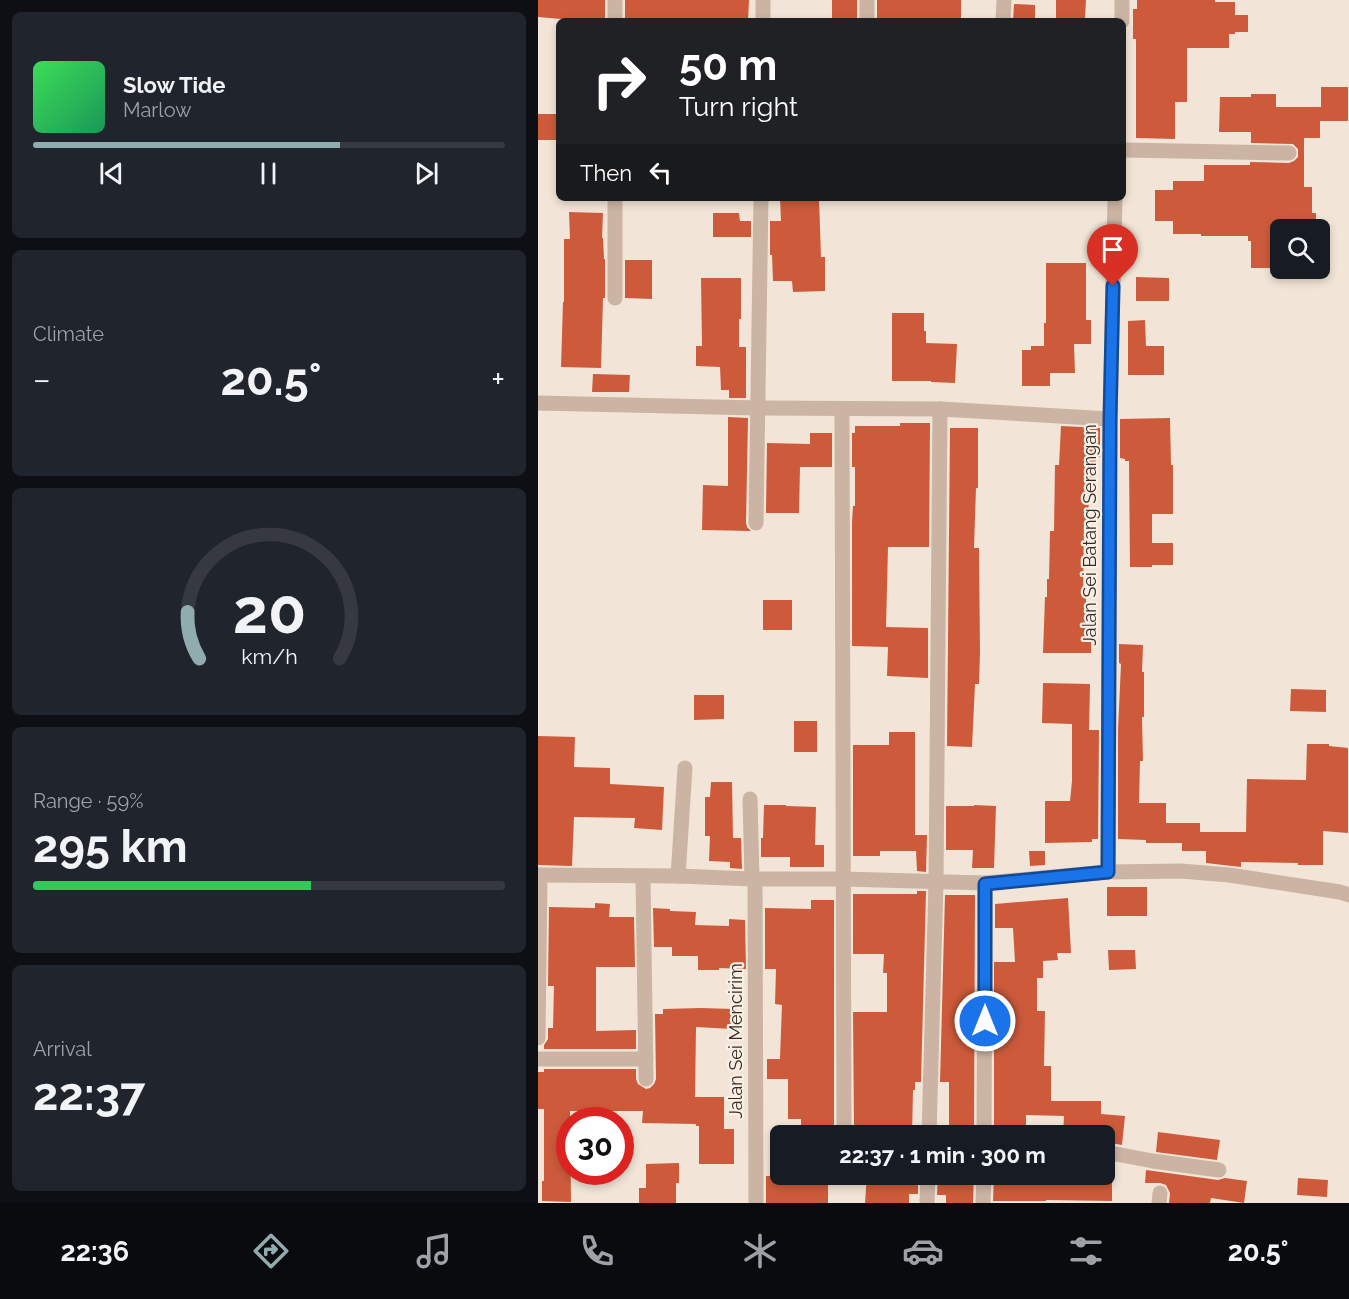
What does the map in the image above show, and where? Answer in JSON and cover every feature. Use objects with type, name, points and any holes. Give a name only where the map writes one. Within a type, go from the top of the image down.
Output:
[{"type":"street","points":[[615,0],[615,18]]},
{"type":"street","points":[[763,0],[763,18]]},
{"type":"street","points":[[867,0],[867,18]]},
{"type":"street","points":[[1003,18],[1004,0]]},
{"type":"street","points":[[1122,0],[1122,18]]},
{"type":"street","points":[[1126,150],[1290,153]]},
{"type":"street","points":[[615,201],[615,298]]},
{"type":"street","points":[[756,523],[761,201]]},
{"type":"street","name":"Jalan Sei Batang Serangan","points":[[1108,872],[1110,419],[1116,201]]},
{"type":"street","points":[[538,403],[940,409],[1110,419]]},
{"type":"street","points":[[842,409],[844,1125]]},
{"type":"street","points":[[929,1125],[936,882],[940,409]]},
{"type":"street","points":[[678,876],[685,768]]},
{"type":"street","name":"Jalan Sei Mencirim","points":[[750,799],[754,879],[756,1203]]},
{"type":"street","points":[[538,1038],[539,875],[843,879],[985,884],[1108,872],[1181,871],[1230,875],[1344,894]]},
{"type":"street","points":[[643,877],[646,1078]]},
{"type":"street","points":[[984,1125],[985,884]]},
{"type":"street","points":[[538,1059],[646,1059]]},
{"type":"street","points":[[1115,1154],[1219,1170]]},
{"type":"street","points":[[927,1203],[928,1185]]},
{"type":"street","points":[[983,1203],[984,1185]]},
{"type":"building","points":[[538,0],[605,0],[605,18],[538,17]]},
{"type":"building","points":[[625,0],[749,0],[748,18],[625,18]]},
{"type":"building","points":[[832,0],[857,0],[857,18],[832,18]]},
{"type":"building","points":[[877,0],[961,0],[961,18],[877,18]]},
{"type":"building","points":[[1056,0],[1086,0],[1085,18],[1056,18]]},
{"type":"building","points":[[1137,0],[1235,2],[1235,15],[1248,15],[1248,32],[1229,34],[1229,48],[1187,48],[1187,102],[1175,102],[1175,139],[1136,138],[1136,39],[1133,39],[1133,9],[1137,9]]},
{"type":"building","points":[[1014,4],[1035,5],[1035,18],[1013,18]]},
{"type":"building","points":[[1321,87],[1348,87],[1348,121],[1320,121],[1320,138],[1304,138],[1304,187],[1312,187],[1312,213],[1316,213],[1316,219],[1270,219],[1270,268],[1251,268],[1251,241],[1248,241],[1248,236],[1173,234],[1173,221],[1155,221],[1155,190],[1173,190],[1173,181],[1204,181],[1204,165],[1250,165],[1250,162],[1289,163],[1298,157],[1298,149],[1293,144],[1251,143],[1251,132],[1219,132],[1220,97],[1276,94],[1276,107],[1321,107]]},
{"type":"building","points":[[538,114],[556,114],[556,140],[538,140]]},
{"type":"building","points":[[780,201],[819,201],[821,257],[825,257],[825,291],[793,292],[792,281],[773,281],[770,221],[781,221]]},
{"type":"building","points":[[569,212],[603,213],[605,298],[603,298],[601,368],[561,367],[564,239],[570,239]]},
{"type":"building","points":[[713,213],[739,213],[740,221],[751,221],[751,237],[713,237]]},
{"type":"building","points":[[625,260],[652,260],[652,299],[625,298]]},
{"type":"building","points":[[1046,263],[1086,263],[1086,320],[1091,320],[1091,344],[1074,344],[1075,373],[1050,373],[1050,386],[1022,386],[1022,350],[1031,350],[1031,346],[1044,346]]},
{"type":"building","points":[[1136,277],[1169,278],[1169,301],[1136,301]]},
{"type":"building","points":[[701,278],[741,278],[739,347],[746,347],[746,398],[729,398],[729,390],[721,390],[720,367],[696,366],[696,346],[702,346]]},
{"type":"building","points":[[892,313],[924,313],[926,343],[957,344],[955,383],[892,381]]},
{"type":"building","points":[[1145,320],[1146,346],[1164,346],[1164,375],[1128,375],[1128,321]]},
{"type":"building","points":[[593,374],[630,375],[629,392],[592,392]]},
{"type":"building","points":[[728,417],[748,418],[746,523],[751,531],[702,530],[703,485],[728,486]]},
{"type":"building","points":[[1170,418],[1173,514],[1152,514],[1152,543],[1173,543],[1173,565],[1130,567],[1129,461],[1120,458],[1120,419]]},
{"type":"building","points":[[900,423],[930,423],[929,547],[888,547],[886,627],[928,628],[928,678],[887,676],[888,647],[852,646],[852,523],[853,506],[855,506],[855,467],[852,467],[852,433],[855,433],[855,426],[900,426]]},
{"type":"building","points":[[1061,426],[1100,428],[1100,457],[1096,457],[1095,495],[1089,495],[1088,524],[1084,524],[1083,598],[1086,598],[1086,626],[1091,626],[1091,653],[1043,653],[1050,531],[1054,531],[1055,465],[1059,465]]},
{"type":"building","points":[[950,428],[978,428],[978,488],[976,488],[974,548],[979,548],[980,653],[979,684],[975,684],[972,747],[947,746]]},
{"type":"building","points":[[810,433],[832,433],[832,467],[800,467],[799,513],[766,513],[767,443],[810,444]]},
{"type":"building","points":[[763,600],[792,600],[792,630],[763,630]]},
{"type":"building","points":[[1119,644],[1143,645],[1143,761],[1140,761],[1139,803],[1166,803],[1166,823],[1200,823],[1200,832],[1246,832],[1247,779],[1306,780],[1307,744],[1329,744],[1329,746],[1348,748],[1348,833],[1323,831],[1323,865],[1241,862],[1241,867],[1206,863],[1206,851],[1182,851],[1182,843],[1146,843],[1146,840],[1118,839],[1118,730],[1121,664],[1119,663]]},
{"type":"building","points":[[1043,683],[1090,684],[1089,730],[1099,730],[1098,839],[1092,839],[1092,842],[1045,843],[1045,801],[1070,801],[1072,724],[1042,723]]},
{"type":"building","points":[[1291,689],[1326,690],[1326,712],[1290,711]]},
{"type":"building","points":[[694,695],[724,695],[724,719],[694,720]]},
{"type":"building","points":[[794,721],[817,721],[817,752],[794,752]]},
{"type":"building","points":[[889,732],[915,732],[915,835],[927,835],[926,872],[917,871],[916,851],[880,851],[880,856],[853,856],[853,745],[889,745]]},
{"type":"building","points":[[538,736],[575,737],[574,767],[610,768],[610,784],[664,787],[662,830],[634,828],[635,818],[574,817],[572,866],[538,865]]},
{"type":"building","points":[[711,782],[732,782],[733,838],[741,838],[742,869],[730,868],[730,862],[709,861],[710,836],[705,836],[705,797],[710,797]]},
{"type":"building","points":[[764,805],[816,807],[815,845],[824,845],[824,867],[790,867],[790,857],[761,857]]},
{"type":"building","points":[[946,806],[996,806],[994,868],[972,868],[973,850],[946,850]]},
{"type":"building","points":[[1029,851],[1045,851],[1045,865],[1030,866]]},
{"type":"building","points":[[1107,887],[1147,887],[1147,916],[1107,916]]},
{"type":"building","points":[[917,891],[926,891],[921,1082],[915,1082],[915,1090],[913,1090],[912,1125],[854,1125],[853,1012],[887,1012],[887,973],[883,973],[884,954],[853,954],[853,894],[917,894]]},
{"type":"building","points":[[945,895],[975,895],[974,1125],[949,1125],[949,1082],[940,1082]]},
{"type":"building","points":[[1068,898],[1071,953],[1057,953],[1058,960],[1043,961],[1043,978],[1037,978],[1037,1011],[1045,1011],[1044,1066],[1051,1066],[1051,1101],[1101,1101],[1101,1114],[1125,1116],[1122,1145],[1115,1144],[1115,1125],[1064,1125],[1064,1116],[1026,1115],[1026,1125],[994,1125],[994,962],[1015,962],[1013,928],[995,928],[995,904]]},
{"type":"building","points":[[811,900],[834,900],[834,1125],[801,1125],[801,1119],[788,1119],[788,1079],[767,1079],[767,1059],[780,1059],[782,1005],[775,1004],[776,969],[765,969],[765,908],[811,909]]},
{"type":"building","points":[[595,903],[610,904],[609,917],[634,917],[635,967],[596,967],[596,1031],[636,1030],[636,1049],[544,1049],[548,1039],[548,1028],[553,1028],[554,986],[548,986],[549,907],[595,908]]},
{"type":"building","points":[[653,908],[696,912],[695,925],[729,926],[729,919],[745,920],[746,969],[698,970],[698,956],[672,956],[672,947],[654,947]]},
{"type":"building","points":[[1108,950],[1135,950],[1136,969],[1109,970]]},
{"type":"building","points":[[663,1009],[733,1009],[732,1029],[696,1027],[695,1097],[724,1097],[724,1129],[734,1129],[734,1164],[699,1164],[699,1126],[696,1124],[642,1123],[643,1111],[634,1111],[634,1107],[556,1107],[556,1185],[571,1185],[571,1202],[542,1201],[544,1109],[538,1109],[538,1072],[544,1072],[544,1069],[636,1069],[638,1084],[646,1089],[650,1088],[656,1079],[655,1014],[663,1014]]},
{"type":"building","points":[[1158,1132],[1220,1140],[1217,1160],[1156,1152]]},
{"type":"building","points":[[679,1163],[676,1203],[639,1203],[639,1188],[646,1188],[646,1164]]},
{"type":"building","points":[[1146,1170],[1218,1180],[1225,1178],[1247,1181],[1244,1203],[1211,1198],[1210,1203],[1169,1203],[1170,1193],[1166,1185],[1145,1183]]},
{"type":"building","points":[[766,1176],[770,1176],[770,1185],[828,1185],[828,1203],[766,1203]]},
{"type":"building","points":[[1298,1178],[1328,1180],[1327,1197],[1297,1195]]},
{"type":"building","points":[[866,1185],[918,1185],[918,1194],[909,1194],[909,1203],[865,1203]]},
{"type":"building","points":[[937,1185],[974,1185],[973,1203],[946,1203],[946,1195],[937,1195]]},
{"type":"building","points":[[994,1185],[1112,1185],[1112,1201],[993,1201]]},
{"type":"route","points":[[985,1021],[985,884],[1108,872],[1110,419],[1113,286]]}]
